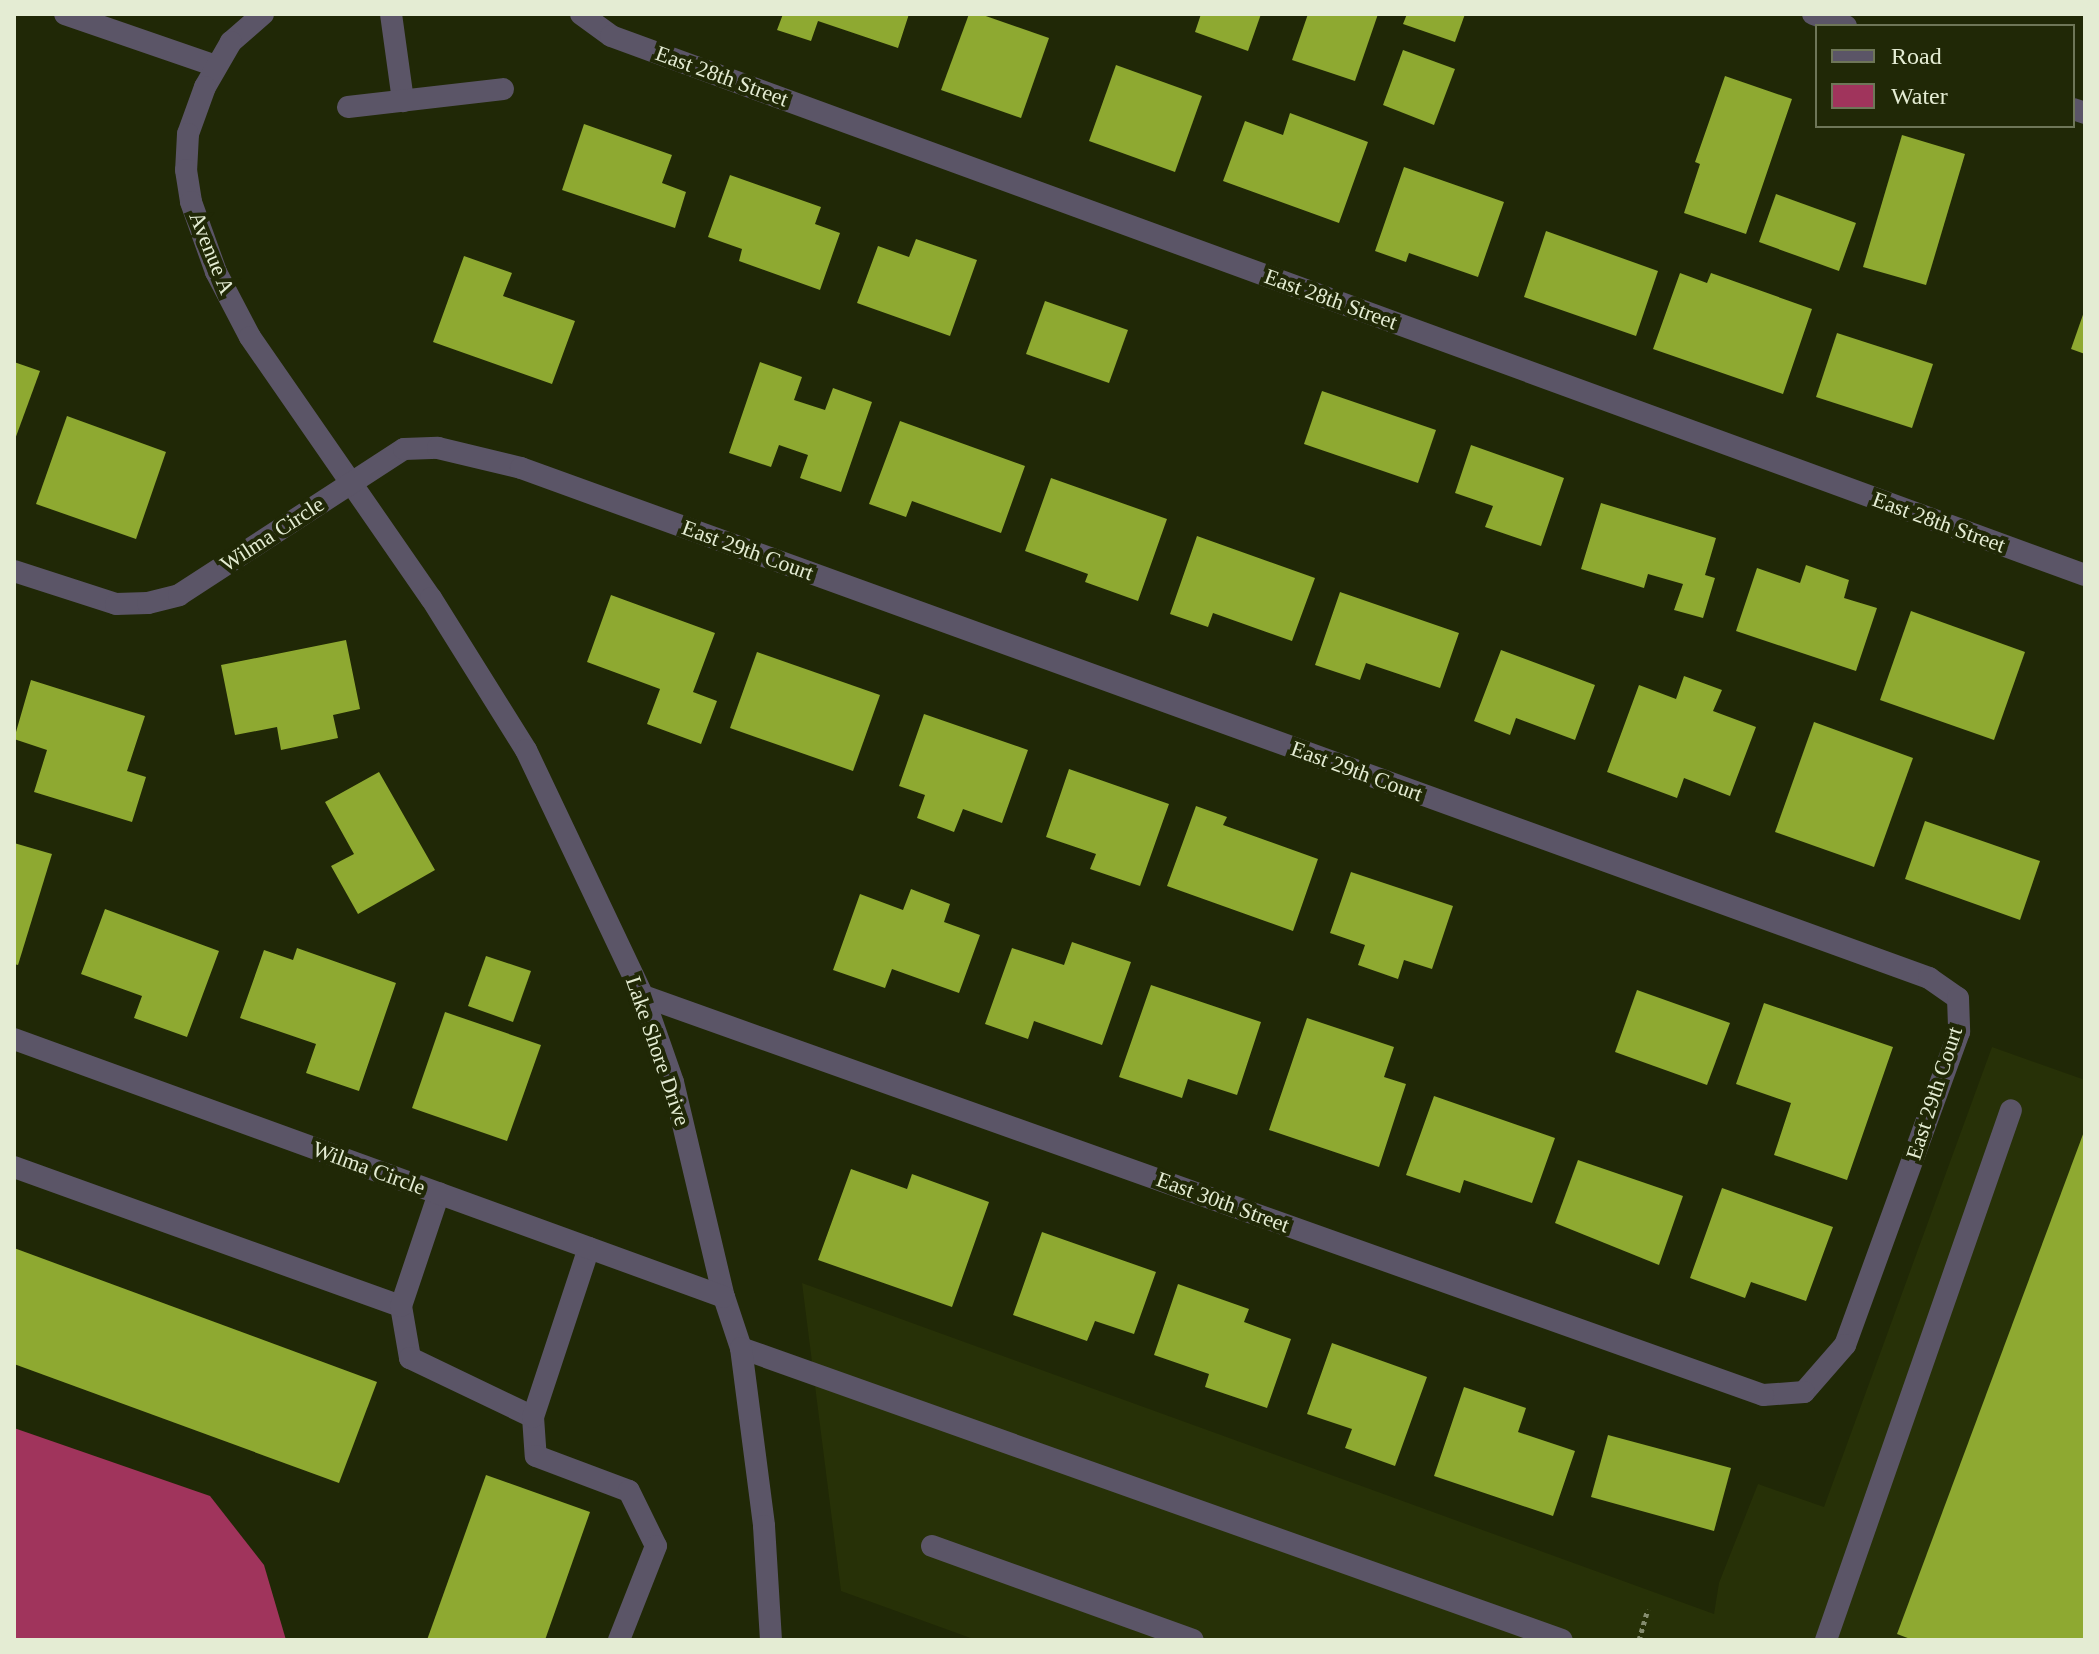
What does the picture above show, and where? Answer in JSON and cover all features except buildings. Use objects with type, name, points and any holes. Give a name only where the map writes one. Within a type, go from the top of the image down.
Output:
[{"type":"street","points":[[65,14],[216,66]]},
{"type":"street","name":"Avenue A","points":[[263,14],[231,42],[216,66],[188,134],[186,170],[191,202],[216,272],[250,337],[348,484]]},
{"type":"street","points":[[391,14],[403,101]]},
{"type":"street","name":"East 28th Street","points":[[581,14],[611,36],[2085,575]]},
{"type":"street","points":[[1813,14],[1840,24]]},
{"type":"street","points":[[348,107],[503,89]]},
{"type":"street","name":"East 29th Court","points":[[348,484],[404,449],[438,448],[521,468],[1929,978],[1958,998],[1959,1032],[1845,1345],[1804,1392]]},
{"type":"street","name":"Wilma Circle","points":[[14,571],[116,604],[148,603],[179,595],[348,484]]},
{"type":"street","name":"Lake Shore Drive","points":[[348,484],[431,598],[526,750],[643,996],[673,1082],[724,1297],[741,1348],[764,1526],[771,1640]]},
{"type":"street","name":"East 30th Street","points":[[643,996],[1763,1395],[1804,1392]]},
{"type":"street","name":"Wilma Circle","points":[[14,1039],[724,1297]]},
{"type":"street","points":[[1826,1640],[2011,1110]]},
{"type":"street","points":[[14,1167],[401,1306]]},
{"type":"street","points":[[439,1193],[401,1306],[410,1358],[533,1417]]},
{"type":"street","points":[[589,1248],[533,1417],[536,1456],[629,1491],[656,1546],[619,1640]]},
{"type":"street","points":[[741,1348],[1562,1640]]},
{"type":"street","points":[[932,1546],[1193,1640]]},
{"type":"path","points":[[1639,1640],[1648,1609]]},
{"type":"shaded area","points":[[1992,1047],[2085,1080],[2085,1640],[976,1640],[841,1591],[802,1283],[1714,1614],[1719,1583],[1758,1484],[1824,1507]]},
{"type":"water","points":[[14,1428],[210,1496],[264,1565],[286,1640],[14,1640]]}]
